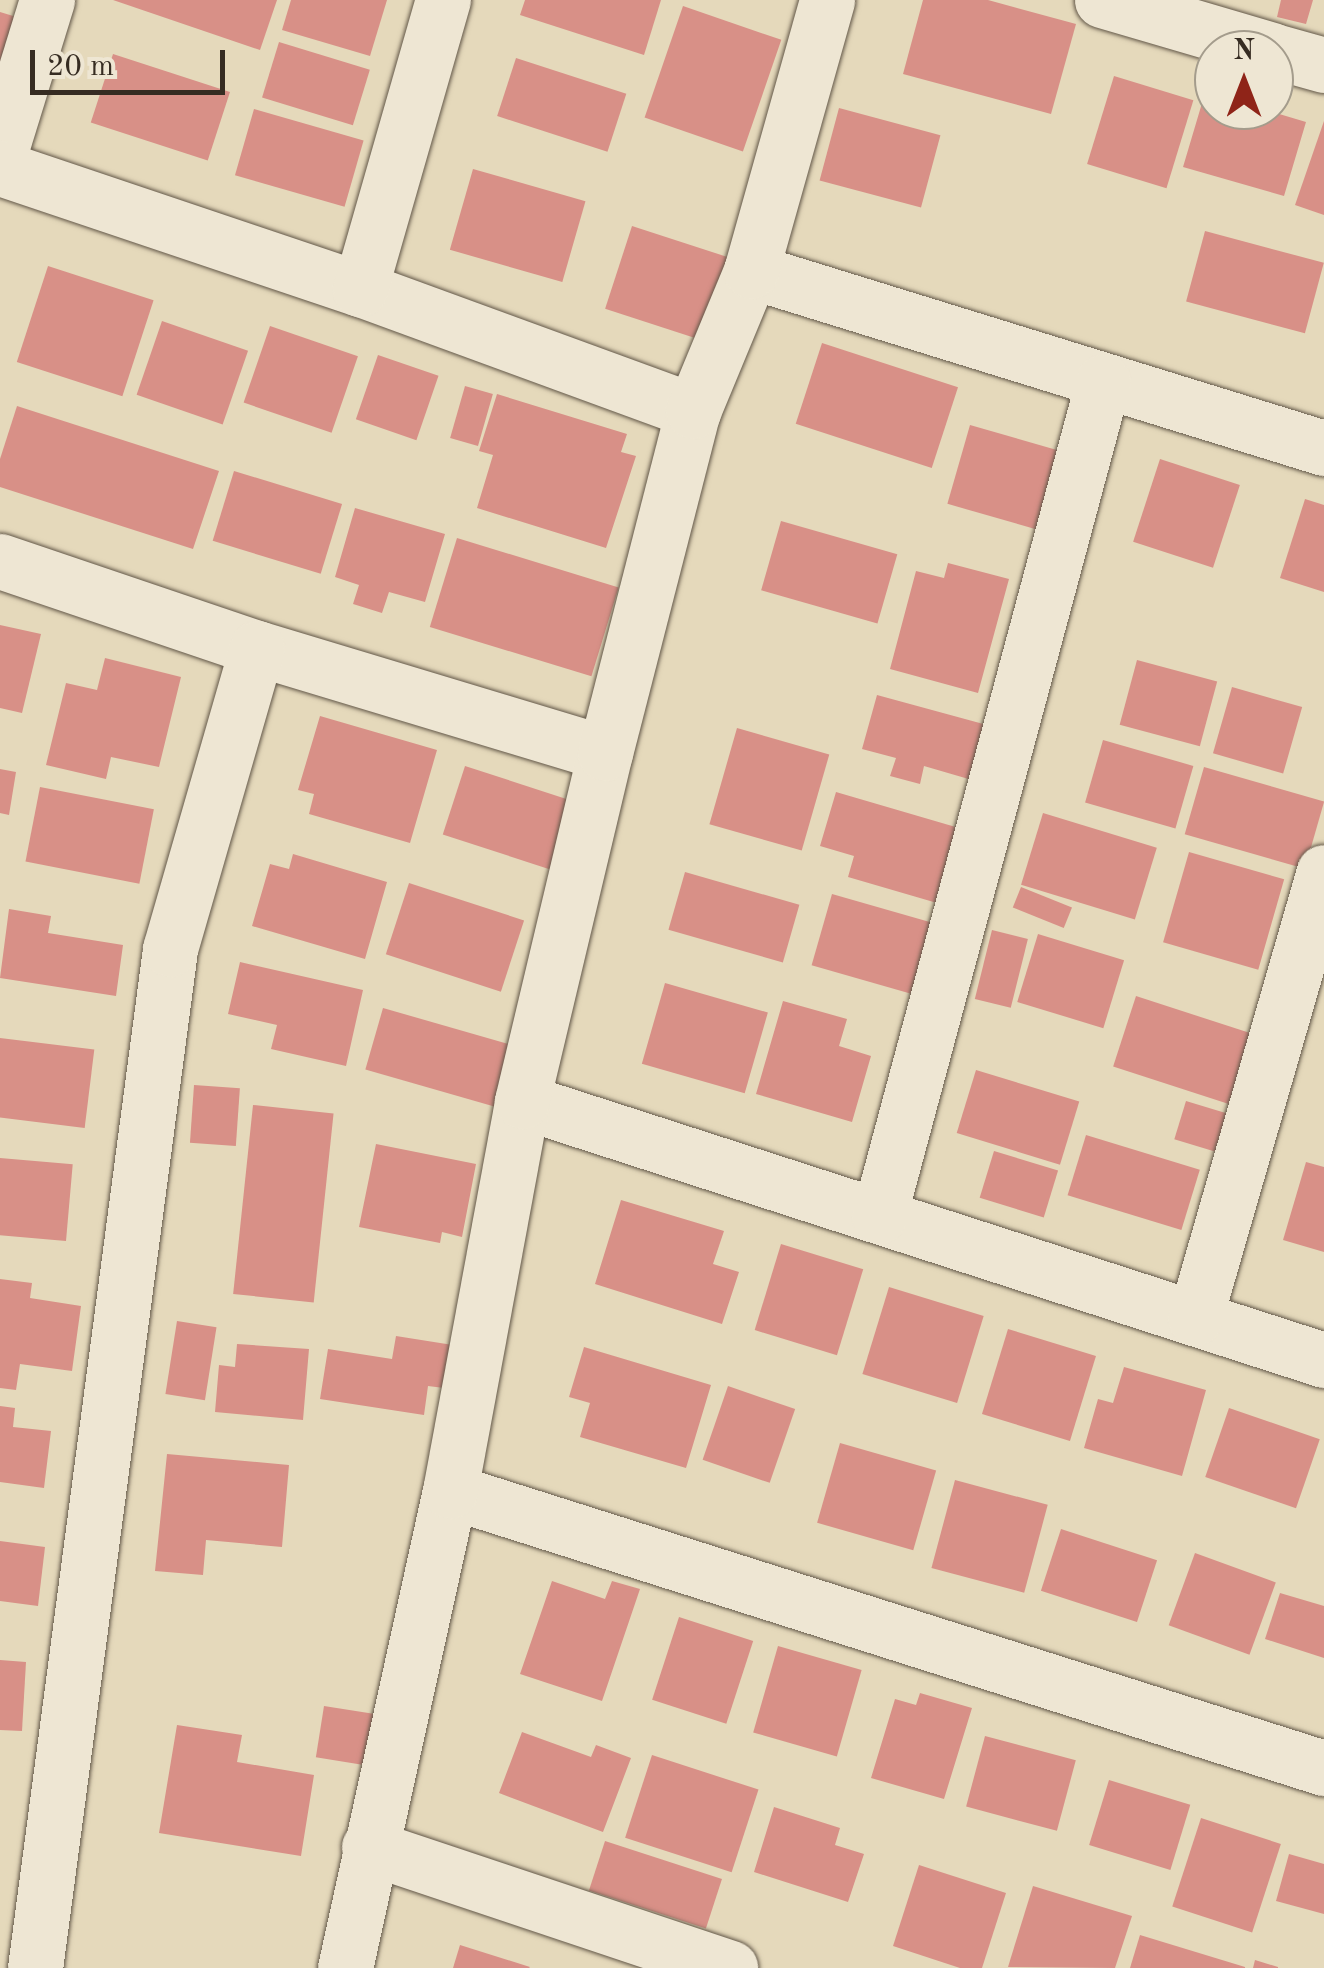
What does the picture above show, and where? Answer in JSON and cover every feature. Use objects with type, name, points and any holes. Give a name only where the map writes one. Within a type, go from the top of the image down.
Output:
[{"type":"street","points":[[0,153],[47,0]]},
{"type":"street","points":[[360,290],[443,0]]},
{"type":"street","points":[[345,1968],[450,1491],[522,1100],[606,753],[694,410],[752,271],[826,0]]},
{"type":"street","points":[[1102,0],[1205,30]]},
{"type":"street","points":[[1294,56],[1324,65]]},
{"type":"street","points":[[0,168],[360,290],[694,410]]},
{"type":"street","points":[[752,271],[1324,448]]},
{"type":"street","points":[[879,1216],[1103,382]]},
{"type":"street","points":[[0,562],[257,648],[606,753]]},
{"type":"street","points":[[35,1968],[170,949],[257,648]]},
{"type":"street","points":[[1195,1318],[1324,872]]},
{"type":"street","points":[[522,1100],[1324,1360]]},
{"type":"street","points":[[450,1491],[1324,1768]]},
{"type":"street","points":[[369,1847],[730,1968]]},
{"type":"building","points":[[113,0],[277,0],[260,50]]},
{"type":"building","points":[[291,0],[387,0],[370,56],[282,30]]},
{"type":"building","points":[[525,0],[661,0],[644,55],[520,15]]},
{"type":"building","points":[[923,0],[988,0],[1076,24],[1051,114],[903,74]]},
{"type":"building","points":[[1281,0],[1313,0],[1306,24],[1277,17]]},
{"type":"building","points":[[683,6],[781,40],[743,151],[645,118]]},
{"type":"building","points":[[0,12],[23,19],[0,89]]},
{"type":"building","points":[[279,42],[370,70],[353,125],[262,97]]},
{"type":"building","points":[[113,54],[230,92],[208,160],[91,122]]},
{"type":"building","points":[[516,58],[626,94],[607,152],[497,116]]},
{"type":"building","points":[[1114,76],[1193,100],[1166,188],[1087,164]]},
{"type":"building","points":[[839,108],[940,135],[921,208],[820,180]]},
{"type":"building","points":[[254,109],[364,140],[345,207],[235,175]]},
{"type":"building","points":[[1294,118],[1306,122],[1284,196],[1183,167],[1194,130],[1294,130]]},
{"type":"building","points":[[1324,121],[1324,215],[1295,205]]},
{"type":"building","points":[[473,169],[585,201],[562,282],[450,250]]},
{"type":"building","points":[[632,226],[728,257],[701,340],[605,309]]},
{"type":"building","points":[[1205,231],[1324,263],[1305,333],[1186,302]]},
{"type":"building","points":[[48,266],[154,300],[122,396],[17,362]]},
{"type":"building","points":[[162,321],[248,351],[223,424],[137,395]]},
{"type":"building","points":[[270,326],[358,356],[332,433],[244,403]]},
{"type":"building","points":[[822,343],[958,387],[932,468],[796,424]]},
{"type":"building","points":[[378,355],[439,376],[416,440],[356,419]]},
{"type":"building","points":[[465,386],[493,394],[478,446],[450,438]]},
{"type":"building","points":[[497,394],[627,434],[621,452],[636,456],[606,548],[477,508],[493,455],[479,451]]},
{"type":"building","points":[[17,406],[219,471],[193,549],[0,487],[0,459]]},
{"type":"building","points":[[970,425],[1059,451],[1037,529],[947,504]]},
{"type":"building","points":[[1160,459],[1240,485],[1213,568],[1133,542]]},
{"type":"building","points":[[234,471],[342,504],[321,574],[213,541]]},
{"type":"building","points":[[1305,499],[1324,505],[1324,592],[1280,578]]},
{"type":"building","points":[[355,508],[445,534],[425,602],[389,592],[382,613],[353,604],[359,585],[335,577]]},
{"type":"building","points":[[781,521],[897,554],[877,624],[761,590]]},
{"type":"building","points":[[457,538],[619,587],[591,676],[430,627]]},
{"type":"building","points":[[948,563],[1009,579],[978,693],[890,669],[916,571],[944,578]]},
{"type":"building","points":[[0,625],[41,634],[22,713],[0,708]]},
{"type":"building","points":[[105,658],[181,677],[159,767],[111,757],[106,779],[46,765],[66,683],[97,690]]},
{"type":"building","points":[[1137,660],[1217,681],[1200,746],[1120,725]]},
{"type":"building","points":[[1232,687],[1302,707],[1283,773],[1213,753]]},
{"type":"building","points":[[877,695],[987,725],[972,780],[924,766],[920,784],[890,776],[896,758],[862,749]]},
{"type":"building","points":[[320,716],[437,750],[410,843],[309,814],[314,794],[298,790]]},
{"type":"building","points":[[737,728],[829,754],[802,851],[709,824]]},
{"type":"building","points":[[1103,740],[1193,766],[1175,828],[1085,802]]},
{"type":"building","points":[[465,766],[572,801],[550,869],[443,834]]},
{"type":"building","points":[[1204,767],[1324,801],[1305,869],[1185,834]]},
{"type":"building","points":[[0,769],[16,772],[9,815],[0,813]]},
{"type":"building","points":[[40,787],[154,809],[139,884],[25,862]]},
{"type":"building","points":[[836,792],[959,828],[937,903],[848,877],[854,856],[820,846]]},
{"type":"building","points":[[1043,813],[1157,848],[1135,920],[1021,885]]},
{"type":"building","points":[[1189,852],[1284,879],[1258,970],[1163,942]]},
{"type":"building","points":[[293,854],[387,882],[365,959],[252,926],[270,864],[289,869]]},
{"type":"building","points":[[685,872],[799,905],[783,962],[668,930]]},
{"type":"building","points":[[409,883],[524,920],[501,992],[386,954]]},
{"type":"building","points":[[1021,887],[1072,908],[1064,928],[1013,907]]},
{"type":"building","points":[[832,894],[936,924],[915,995],[812,965]]},
{"type":"building","points":[[9,909],[51,916],[48,933],[123,945],[116,996],[0,978]]},
{"type":"building","points":[[992,930],[1028,939],[1011,1008],[975,999]]},
{"type":"building","points":[[1038,934],[1124,960],[1103,1028],[1017,1002]]},
{"type":"building","points":[[240,962],[363,990],[346,1066],[271,1049],[277,1025],[228,1014]]},
{"type":"building","points":[[665,983],[768,1012],[745,1093],[642,1064]]},
{"type":"building","points":[[1136,996],[1258,1036],[1235,1106],[1113,1066]]},
{"type":"building","points":[[783,1001],[847,1019],[839,1046],[871,1056],[852,1122],[756,1094]]},
{"type":"building","points":[[383,1008],[512,1045],[494,1106],[365,1070]]},
{"type":"building","points":[[0,1038],[94,1050],[85,1128],[0,1118]]},
{"type":"building","points":[[976,1070],[1079,1102],[1060,1165],[957,1133]]},
{"type":"building","points":[[194,1085],[240,1088],[236,1146],[190,1143]]},
{"type":"building","points":[[1186,1101],[1228,1114],[1216,1152],[1174,1139]]},
{"type":"building","points":[[253,1105],[334,1113],[314,1302],[233,1294]]},
{"type":"building","points":[[1086,1135],[1200,1170],[1181,1230],[1068,1195]]},
{"type":"building","points":[[376,1144],[476,1164],[462,1237],[442,1232],[440,1243],[359,1227]]},
{"type":"building","points":[[994,1151],[1058,1171],[1044,1217],[980,1198]]},
{"type":"building","points":[[0,1158],[73,1164],[66,1241],[0,1235]]},
{"type":"building","points":[[1306,1162],[1324,1167],[1324,1252],[1283,1240]]},
{"type":"building","points":[[621,1200],[724,1231],[713,1264],[739,1272],[722,1324],[595,1284]]},
{"type":"building","points":[[781,1244],[863,1269],[837,1355],[755,1330]]},
{"type":"building","points":[[0,1279],[32,1283],[30,1298],[81,1306],[72,1371],[20,1364],[16,1390],[0,1388]]},
{"type":"building","points":[[889,1287],[984,1316],[957,1403],[862,1374]]},
{"type":"building","points":[[177,1321],[217,1327],[205,1400],[165,1394]]},
{"type":"building","points":[[1008,1329],[1096,1356],[1070,1441],[982,1414]]},
{"type":"building","points":[[396,1336],[459,1346],[452,1389],[428,1386],[424,1415],[320,1399],[328,1349],[392,1359]]},
{"type":"building","points":[[237,1344],[309,1349],[303,1420],[215,1412],[219,1365],[235,1367]]},
{"type":"building","points":[[584,1347],[711,1385],[686,1468],[580,1437],[590,1403],[569,1397]]},
{"type":"building","points":[[1124,1367],[1206,1390],[1182,1476],[1084,1448],[1098,1399],[1113,1403]]},
{"type":"building","points":[[728,1386],[795,1409],[770,1483],[703,1460]]},
{"type":"building","points":[[0,1406],[15,1408],[13,1427],[51,1431],[44,1488],[0,1482]]},
{"type":"building","points":[[1229,1408],[1320,1439],[1296,1508],[1205,1477]]},
{"type":"building","points":[[840,1443],[936,1471],[913,1550],[817,1523]]},
{"type":"building","points":[[167,1454],[289,1465],[282,1547],[206,1540],[203,1575],[155,1571]]},
{"type":"building","points":[[955,1480],[1048,1505],[1024,1593],[931,1568]]},
{"type":"building","points":[[1061,1529],[1157,1560],[1137,1622],[1041,1591]]},
{"type":"building","points":[[0,1541],[45,1547],[38,1606],[0,1601]]},
{"type":"building","points":[[1195,1553],[1276,1582],[1249,1655],[1169,1625]]},
{"type":"building","points":[[552,1581],[605,1599],[612,1581],[640,1589],[602,1701],[520,1674]]},
{"type":"building","points":[[1280,1593],[1324,1606],[1324,1658],[1265,1639]]},
{"type":"building","points":[[679,1617],[753,1641],[726,1724],[652,1700]]},
{"type":"building","points":[[778,1646],[862,1670],[837,1756],[753,1733]]},
{"type":"building","points":[[0,1660],[26,1662],[22,1731],[0,1730]]},
{"type":"building","points":[[920,1693],[972,1708],[944,1799],[871,1778],[895,1699],[916,1705]]},
{"type":"building","points":[[324,1706],[384,1716],[376,1767],[316,1757]]},
{"type":"building","points":[[177,1725],[242,1735],[237,1762],[314,1775],[301,1856],[159,1833]]},
{"type":"building","points":[[522,1732],[591,1757],[596,1745],[631,1758],[603,1832],[499,1793]]},
{"type":"building","points":[[985,1736],[1076,1760],[1057,1831],[966,1807]]},
{"type":"building","points":[[652,1755],[759,1790],[732,1872],[625,1838]]},
{"type":"building","points":[[1109,1780],[1190,1805],[1170,1870],[1089,1845]]},
{"type":"building","points":[[774,1807],[840,1828],[835,1845],[864,1854],[848,1902],[754,1872]]},
{"type":"building","points":[[1201,1818],[1281,1844],[1252,1932],[1172,1906]]},
{"type":"building","points":[[605,1841],[722,1879],[706,1928],[589,1890]]},
{"type":"building","points":[[1289,1854],[1324,1864],[1324,1914],[1276,1901]]},
{"type":"building","points":[[919,1865],[1006,1893],[982,1968],[960,1968],[893,1946]]},
{"type":"building","points":[[1033,1886],[1132,1916],[1115,1968],[1008,1967]]},
{"type":"building","points":[[1140,1935],[1245,1967],[1245,1968],[1130,1968]]},
{"type":"building","points":[[460,1945],[530,1967],[453,1968]]},
{"type":"building","points":[[1255,1960],[1278,1967],[1278,1968],[1253,1968]]}]
